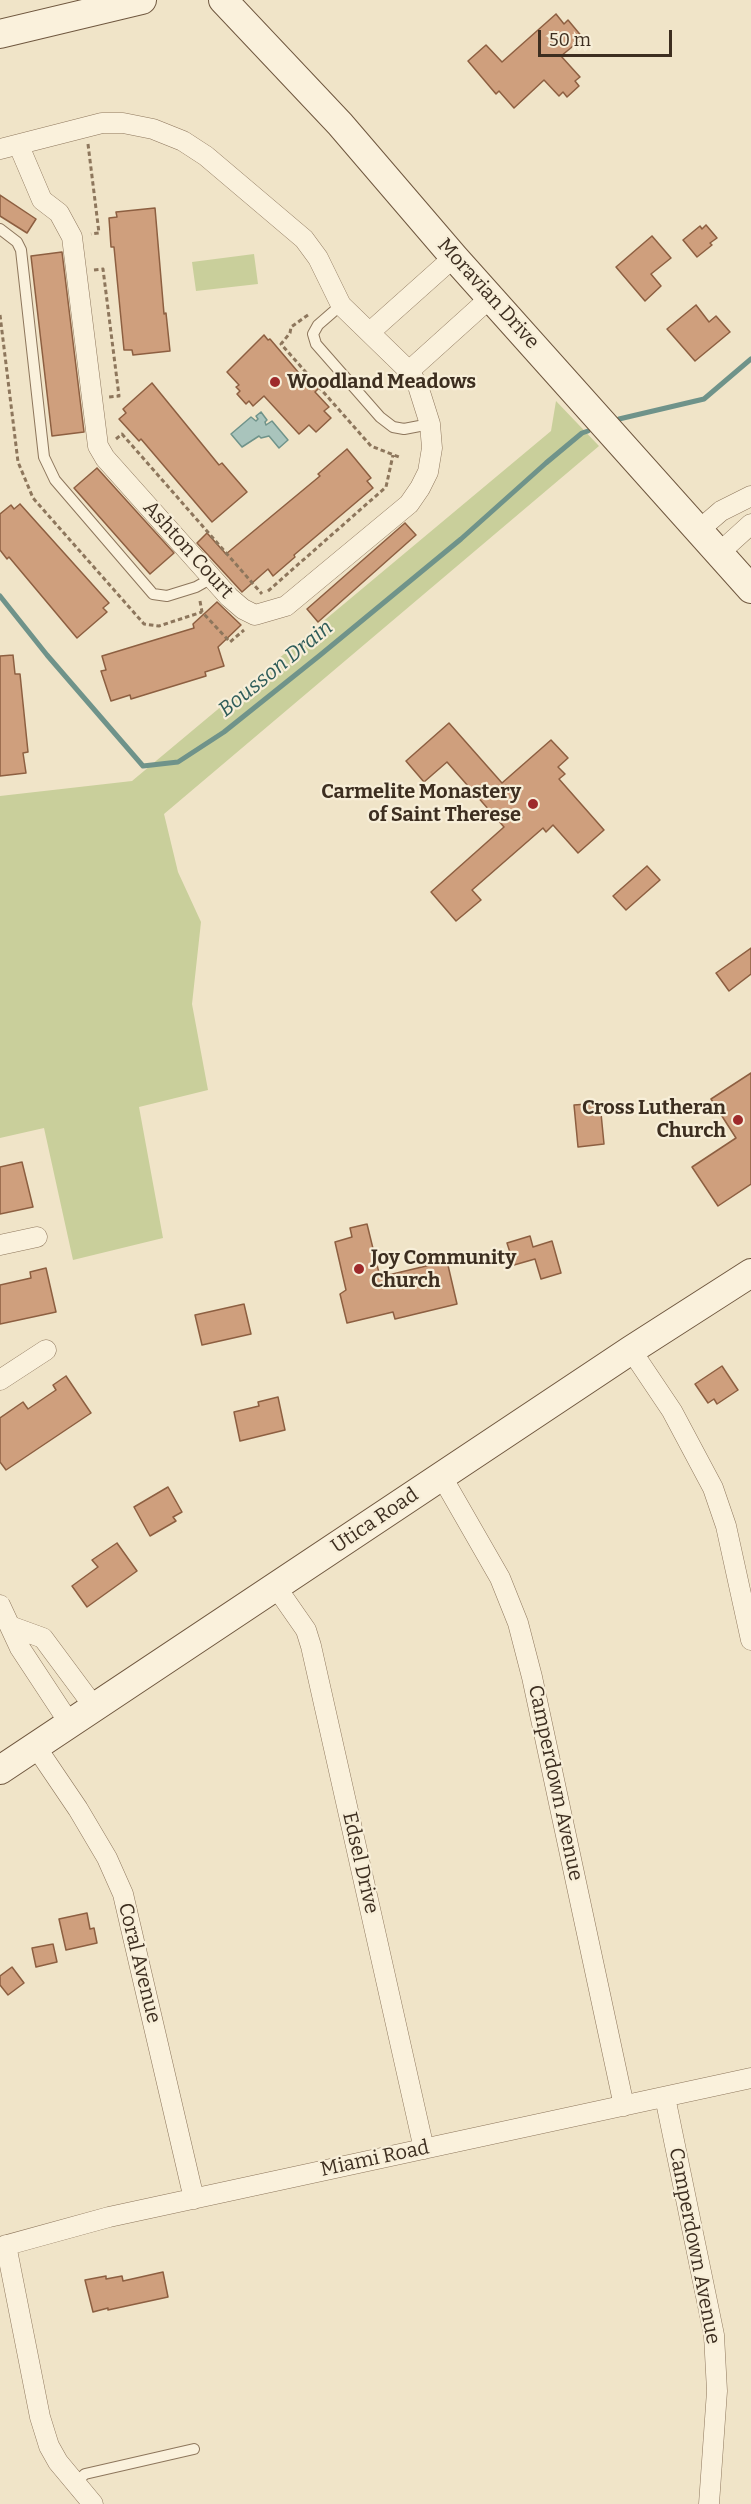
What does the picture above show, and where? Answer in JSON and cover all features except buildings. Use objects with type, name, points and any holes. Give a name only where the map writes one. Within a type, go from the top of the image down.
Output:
[{"type":"street","points":[[0,34],[142,0]]},
{"type":"street","name":"Moravian Drive","points":[[223,0],[340,124],[490,298],[751,589]]},
{"type":"street","name":"Ashton Court","points":[[102,123],[123,123],[153,129],[183,141],[206,156],[304,239],[318,258],[342,305],[409,371],[418,386],[430,424],[432,448],[428,472],[409,504],[286,606],[255,615],[229,597],[105,458],[98,446],[72,237],[59,213],[42,200],[9,147],[102,123]]},
{"type":"street","points":[[370,332],[454,257]]},
{"type":"street","points":[[409,371],[490,298]]},
{"type":"street","points":[[699,530],[721,511],[751,496]]},
{"type":"street","points":[[719,554],[751,524]]},
{"type":"street","points":[[0,1245],[37,1237]]},
{"type":"street","name":"Utica Road","points":[[0,1770],[631,1350],[751,1274]]},
{"type":"street","points":[[0,1380],[46,1350]]},
{"type":"street","points":[[631,1350],[672,1411],[713,1488],[726,1526],[751,1640]]},
{"type":"street","name":"Camperdown Avenue","points":[[442,1477],[500,1578],[518,1623],[624,2106]]},
{"type":"street","name":"Edsel Drive","points":[[276,1587],[306,1630],[311,1646],[424,2149]]},
{"type":"street","points":[[0,1605],[20,1648],[70,1725]]},
{"type":"street","points":[[10,1626],[43,1638],[95,1708]]},
{"type":"street","name":"Coral Avenue","points":[[36,1747],[96,1838],[123,1894],[194,2199]]},
{"type":"street","name":"Miami Road","points":[[3,2246],[109,2217],[751,2078]]},
{"type":"street","name":"Camperdown Avenue","points":[[665,2097],[714,2335],[717,2391],[710,2504]]},
{"type":"street","points":[[3,2246],[40,2417],[50,2446],[58,2462],[93,2504]]},
{"type":"lane","points":[[0,229],[17,242],[21,250],[44,457],[55,480],[153,594],[161,597],[167,596],[196,587],[212,578]]},
{"type":"lane","points":[[342,305],[318,325],[313,334],[316,344],[380,417],[393,427],[404,429],[430,424]]},
{"type":"lane","points":[[75,2483],[85,2474],[194,2449]]},
{"type":"path","points":[[83,235],[99,233],[87,138]]},
{"type":"path","points":[[86,270],[103,269],[118,396],[101,398]]},
{"type":"path","points":[[311,315],[306,314],[291,327],[290,333],[280,344],[371,446],[399,457]]},
{"type":"path","points":[[110,444],[122,434],[264,596],[386,487],[393,455]]},
{"type":"path","points":[[199,594],[202,612],[230,642],[246,629],[247,611]]},
{"type":"green space","points":[[254,254],[258,284],[196,291],[192,262]]},
{"type":"green space","points":[[556,401],[599,446],[164,814],[178,872],[201,922],[192,1004],[208,1090],[139,1107],[163,1238],[73,1260],[44,1128],[0,1138],[0,796],[132,781],[551,431]]},
{"type":"water","points":[[261,412],[267,420],[266,425],[272,421],[288,440],[279,448],[269,436],[261,438],[259,436],[242,447],[231,434],[251,417],[256,421],[258,419],[256,416]]},
{"type":"waterway","name":"Bousson Drain","points":[[619,419],[704,399],[751,359]]},
{"type":"waterway","name":"Bousson Drain","points":[[0,596],[47,655],[143,766],[178,762],[224,732],[319,656],[461,539],[546,463],[582,433],[588,431]]},
{"type":"place","name":"Woodland Meadows","points":[[275,382]]},
{"type":"place","name":"Carmelite Monastery of Saint Therese","points":[[533,804]]},
{"type":"place","name":"Cross Lutheran Church","points":[[738,1120]]},
{"type":"place","name":"Joy Community Church","points":[[359,1269]]}]
